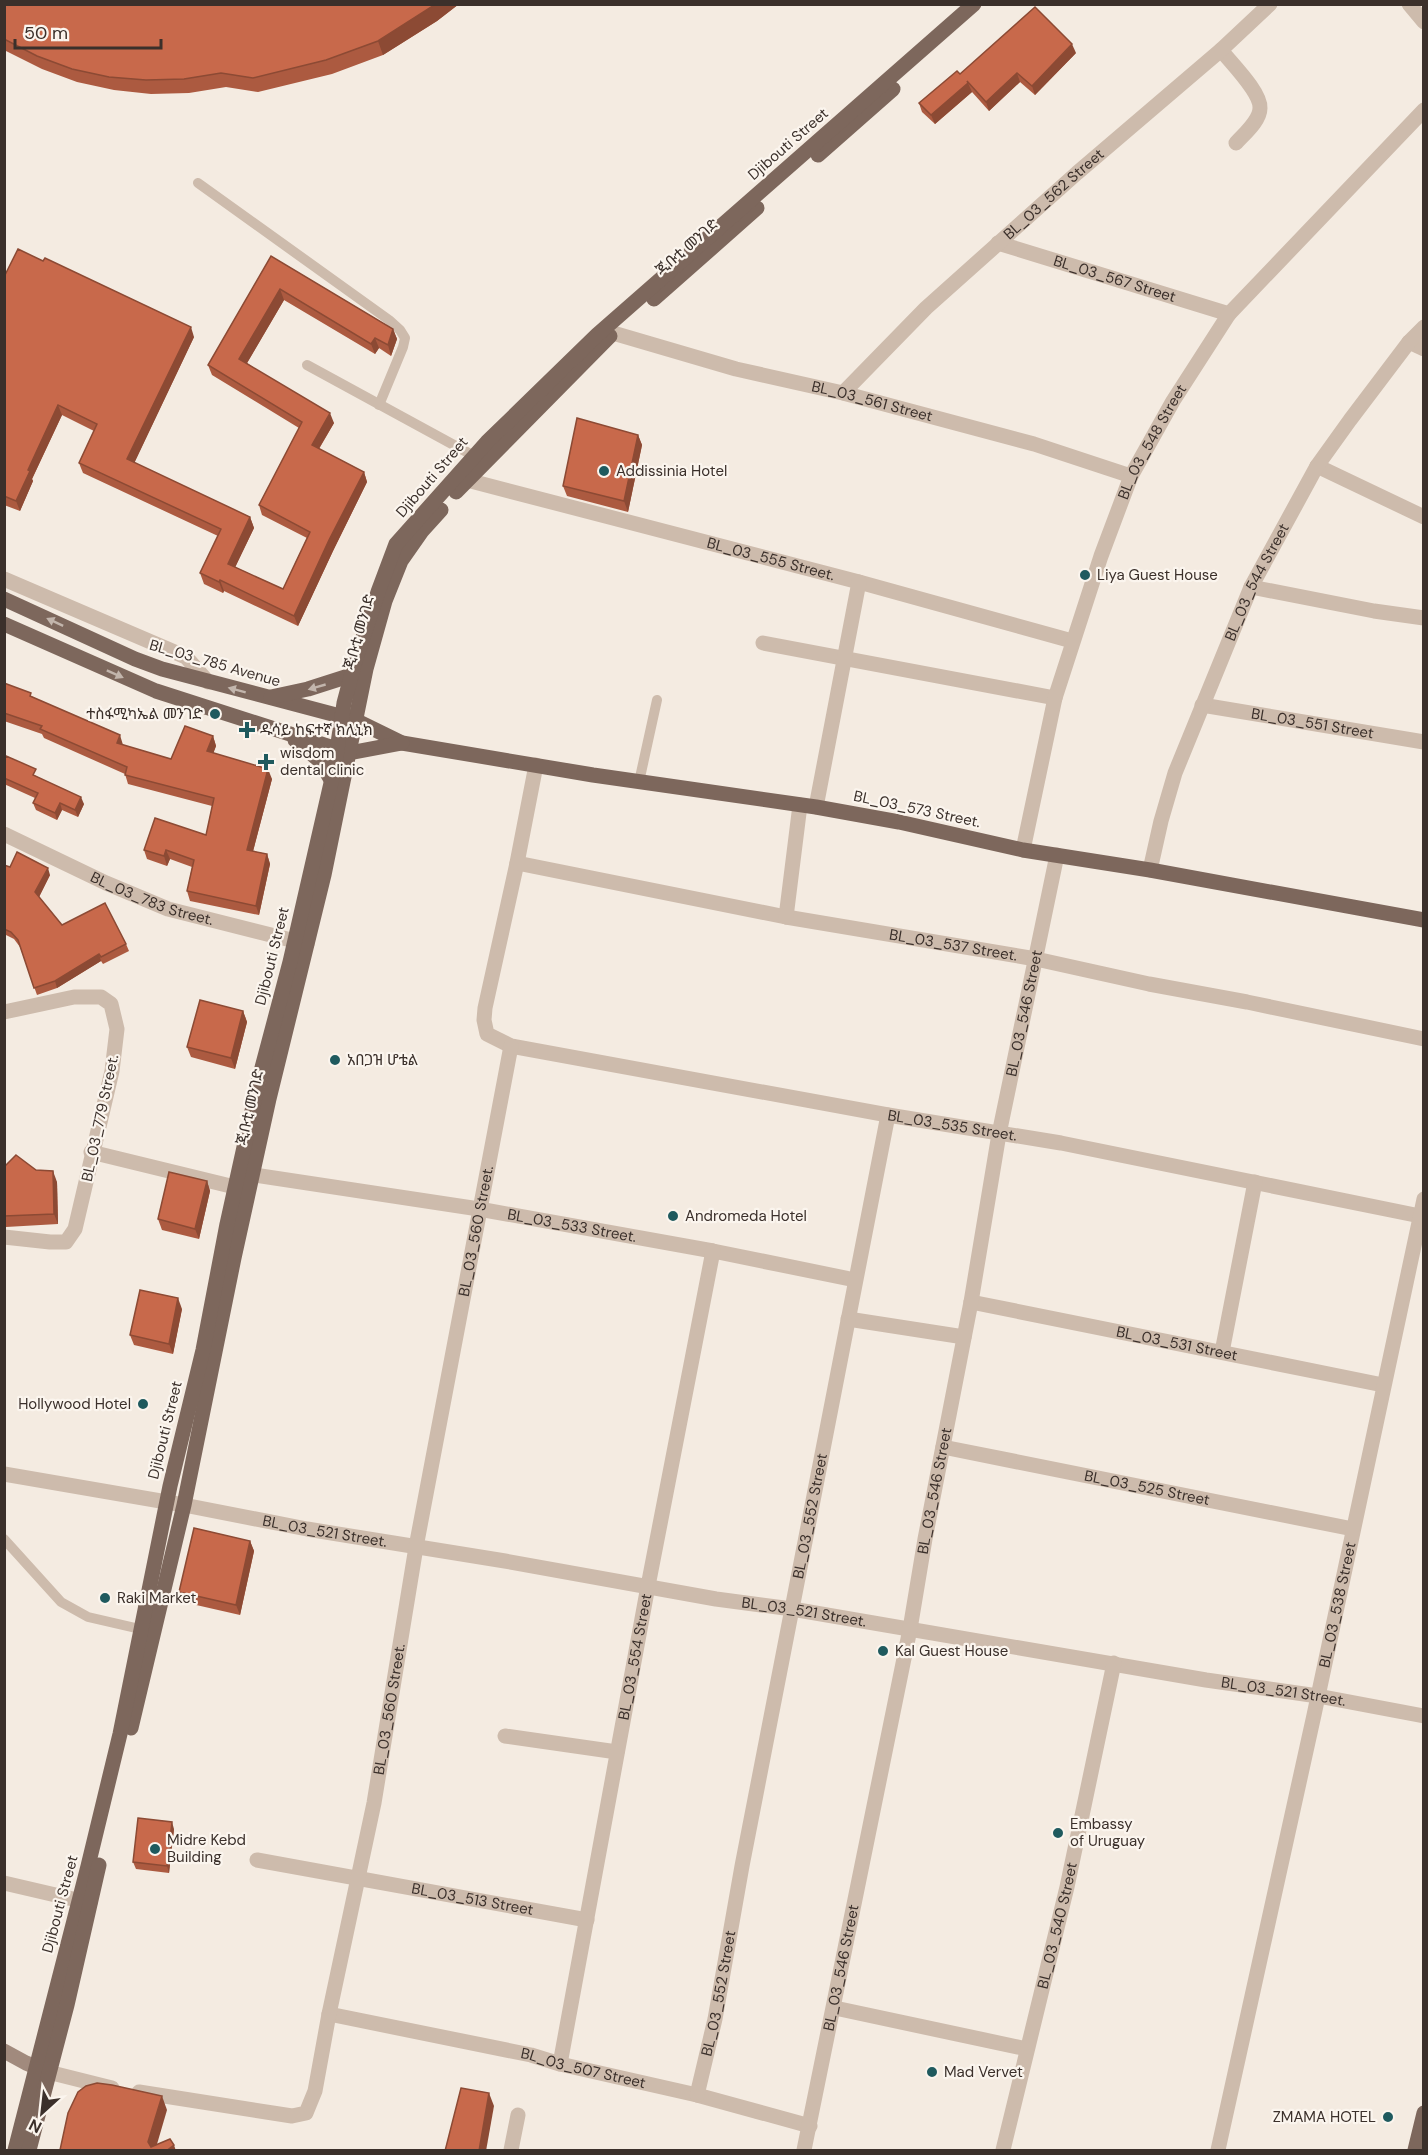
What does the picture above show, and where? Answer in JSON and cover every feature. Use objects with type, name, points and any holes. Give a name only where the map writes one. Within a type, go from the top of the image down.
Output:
[{"type":"main road","name":"Djibouti Street","points":[[348,718],[351,675],[396,544],[474,456],[597,335],[974,4]]},
{"type":"main road","name":"ጂቡቲ መንገድ","points":[[184,1505],[234,1258],[242,1189],[254,1174],[301,943],[340,803],[343,751],[348,718],[366,669],[385,601],[401,561],[422,531],[467,480],[613,333],[868,112],[986,4]]},
{"type":"main road","name":"BL_03_785 Avenue","points":[[4,599],[162,669],[348,718],[402,743]]},
{"type":"main road","points":[[4,624],[133,682],[343,751],[402,743]]},
{"type":"main road","points":[[266,698],[308,690],[366,669]]},
{"type":"main road","points":[[283,731],[320,761],[332,780],[340,803]]},
{"type":"main road","name":"BL_03_573 Street.","points":[[402,743],[639,782],[808,806],[898,822],[1023,850],[1150,870],[1424,920]]},
{"type":"main road","name":"Djibouti Street","points":[[15,2151],[67,2005],[85,1902],[166,1502],[242,1189],[259,1079],[301,943],[332,780],[343,751]]},
{"type":"main road","name":"Djibouti Street","points":[[85,1902],[184,1505]]},
{"type":"main road","name":"Djibouti Street","points":[[29,2151],[42,2070]]},
{"type":"main road","points":[[1415,2151],[1424,2113]]},
{"type":"street","name":"BL_03_562 Street","points":[[843,393],[926,308],[1077,172],[1221,50],[1270,4]]},
{"type":"street","points":[[1409,4],[1424,22]]},
{"type":"street","points":[[1221,50],[1257,95],[1260,109],[1256,120],[1236,143]]},
{"type":"street","name":"BL_03_548 Street","points":[[1023,850],[1054,698],[1131,476],[1173,401],[1228,314],[1424,110]]},
{"type":"street","name":"BL_03_567 Street","points":[[998,243],[1228,314]]},
{"type":"street","name":"BL_03_544 Street","points":[[1150,870],[1172,782],[1251,587],[1317,466],[1409,342],[1424,327]]},
{"type":"street","name":"BL_03_561 Street","points":[[613,333],[736,369],[843,393],[1035,444],[1131,476]]},
{"type":"street","points":[[1409,342],[1424,349]]},
{"type":"street","points":[[1317,466],[1424,517]]},
{"type":"street","name":"BL_03_555 Street.","points":[[467,480],[859,582],[1072,641]]},
{"type":"street","points":[[4,579],[186,657],[208,682]]},
{"type":"street","points":[[786,917],[808,806],[844,658],[859,582]]},
{"type":"street","points":[[1251,587],[1374,611],[1424,618]]},
{"type":"street","points":[[763,643],[1054,698]]},
{"type":"street","name":"BL_03_551 Street","points":[[1202,705],[1424,742]]},
{"type":"street","points":[[517,863],[536,765]]},
{"type":"street","name":"BL_03_783 Street.","points":[[4,834],[106,883],[168,909],[301,943]]},
{"type":"street","name":"BL_03_546 Street","points":[[810,2126],[910,1629],[971,1302],[999,1134],[1057,855]]},
{"type":"street","name":"BL_03_537 Street.","points":[[517,863],[786,917],[1036,959],[1424,1039]]},
{"type":"street","name":"BL_03_535 Street.","points":[[517,863],[485,1008],[484,1020],[487,1034],[499,1042],[888,1115],[1061,1143],[1420,1216]]},
{"type":"street","name":"BL_03_779 Street.","points":[[4,1012],[74,997],[101,997],[111,1004],[117,1029],[112,1071],[91,1152],[75,1229],[66,1242],[4,1237]]},
{"type":"street","name":"BL_03_560 Street.","points":[[42,2070],[104,2086],[292,2116],[306,2113],[315,2091],[374,1803],[416,1547],[511,1046]]},
{"type":"street","name":"BL_03_552 Street","points":[[697,2095],[715,2019],[888,1115]]},
{"type":"street","points":[[91,1152],[242,1189]]},
{"type":"street","name":"BL_03_533 Street.","points":[[254,1174],[479,1209],[713,1251],[855,1280]]},
{"type":"street","points":[[1222,1352],[1255,1182]]},
{"type":"street","name":"BL_03_538 Street","points":[[1218,2151],[1424,1199]]},
{"type":"street","name":"BL_03_554 Street","points":[[560,2064],[648,1586],[713,1251]]},
{"type":"street","name":"BL_03_531 Street","points":[[971,1302],[1383,1385]]},
{"type":"street","points":[[848,1318],[964,1337]]},
{"type":"street","name":"BL_03_525 Street","points":[[943,1447],[1353,1530]]},
{"type":"street","name":"BL_03_521 Street.","points":[[4,1474],[716,1599],[792,1609],[1318,1696],[1424,1716]]},
{"type":"street","name":"BL_03_540 Street","points":[[1003,2151],[1067,1887],[1114,1663]]},
{"type":"street","points":[[505,1736],[617,1752]]},
{"type":"street","name":"BL_03_513 Street","points":[[257,1860],[587,1920]]},
{"type":"street","points":[[4,1883],[85,1902]]},
{"type":"street","points":[[834,2008],[1027,2049]]},
{"type":"street","name":"BL_03_507 Street","points":[[329,2014],[531,2055],[560,2064],[697,2095],[810,2126]]},
{"type":"street","points":[[4,2051],[42,2070]]},
{"type":"street","points":[[512,2151],[518,2115]]},
{"type":"street","points":[[804,2151],[810,2126]]},
{"type":"lane","points":[[198,183],[400,330],[405,338],[403,347],[379,405]]},
{"type":"lane","points":[[307,365],[474,456]]},
{"type":"lane","points":[[639,782],[657,700]]},
{"type":"lane","points":[[4,1539],[61,1602],[88,1617],[140,1629]]},
{"type":"building","points":[[4,4],[436,4],[378,41],[326,60],[253,78],[221,73],[184,79],[146,80],[109,77],[72,69],[37,56],[4,39]]},
{"type":"building","points":[[1035,7],[1072,44],[1032,86],[1017,73],[986,102],[967,81],[968,83],[931,115],[919,103],[957,71],[960,74]]},
{"type":"building","points":[[18,249],[43,261],[45,258],[191,327],[127,459],[250,517],[228,564],[283,589],[310,532],[259,505],[302,422],[208,365],[271,256],[393,329],[388,345],[375,338],[371,344],[280,289],[239,359],[330,413],[312,445],[364,472],[294,616],[220,580],[219,582],[200,573],[221,529],[79,463],[97,424],[58,405],[16,501],[4,496],[4,277]]},
{"type":"building","name":"Addissinia Hotel","points":[[577,418],[638,435],[624,501],[563,486]]},
{"type":"building","points":[[4,683],[31,693],[30,696],[120,735],[117,743],[171,759],[185,726],[213,736],[207,751],[268,769],[247,850],[267,854],[256,906],[187,891],[194,860],[166,850],[164,856],[144,850],[155,818],[206,835],[214,798],[125,775],[127,767],[40,729],[42,726],[4,713]]},
{"type":"building","points":[[6,756],[36,769],[33,775],[81,797],[75,810],[60,803],[55,813],[33,803],[38,793],[4,778]]},
{"type":"building","points":[[17,852],[48,868],[35,892],[62,925],[105,903],[126,944],[101,957],[99,954],[55,981],[34,988],[18,940],[11,932],[4,929],[4,865],[10,867]]},
{"type":"building","points":[[200,1000],[243,1011],[231,1058],[187,1047]]},
{"type":"building","points":[[16,1155],[36,1170],[53,1171],[54,1214],[4,1216],[4,1167]]},
{"type":"building","points":[[169,1172],[207,1181],[195,1229],[158,1219]]},
{"type":"building","points":[[140,1290],[178,1298],[169,1344],[130,1335]]},
{"type":"building","points":[[194,1528],[250,1541],[236,1605],[179,1592]]},
{"type":"building","name":"Midre Kebd Building","points":[[138,1818],[172,1822],[167,1866],[133,1862]]},
{"type":"building","points":[[97,2083],[162,2096],[148,2142],[151,2147],[170,2139],[174,2145],[166,2151],[60,2150],[68,2113],[78,2092],[86,2086]]},
{"type":"building","points":[[461,2088],[489,2093],[479,2151],[445,2151]]},
{"type":"place","name":"Addissinia Hotel","points":[[604,471]]},
{"type":"place","name":"Liya Guest House","points":[[1085,575]]},
{"type":"place","name":"ተስፋሚካኤል መንገድ","points":[[215,714]]},
{"type":"place","name":"ዱሳይ ከፍተኛ ክሊኒክ","points":[[247,730]]},
{"type":"place","name":"wisdom dental clinic","points":[[266,762]]},
{"type":"place","name":"አበጋዝ ሆቴል","points":[[335,1060]]},
{"type":"place","name":"Andromeda Hotel","points":[[673,1216]]},
{"type":"place","name":"Hollywood Hotel","points":[[143,1404]]},
{"type":"place","name":"Raki Market","points":[[105,1598]]},
{"type":"place","name":"Kal Guest House","points":[[883,1651]]},
{"type":"place","name":"Embassy of Uruguay","points":[[1058,1833]]},
{"type":"place","name":"Midre Kebd Building","points":[[155,1849]]},
{"type":"place","name":"Mad Vervet","points":[[932,2072]]},
{"type":"place","name":"ZMAMA HOTEL","points":[[1388,2117]]}]
